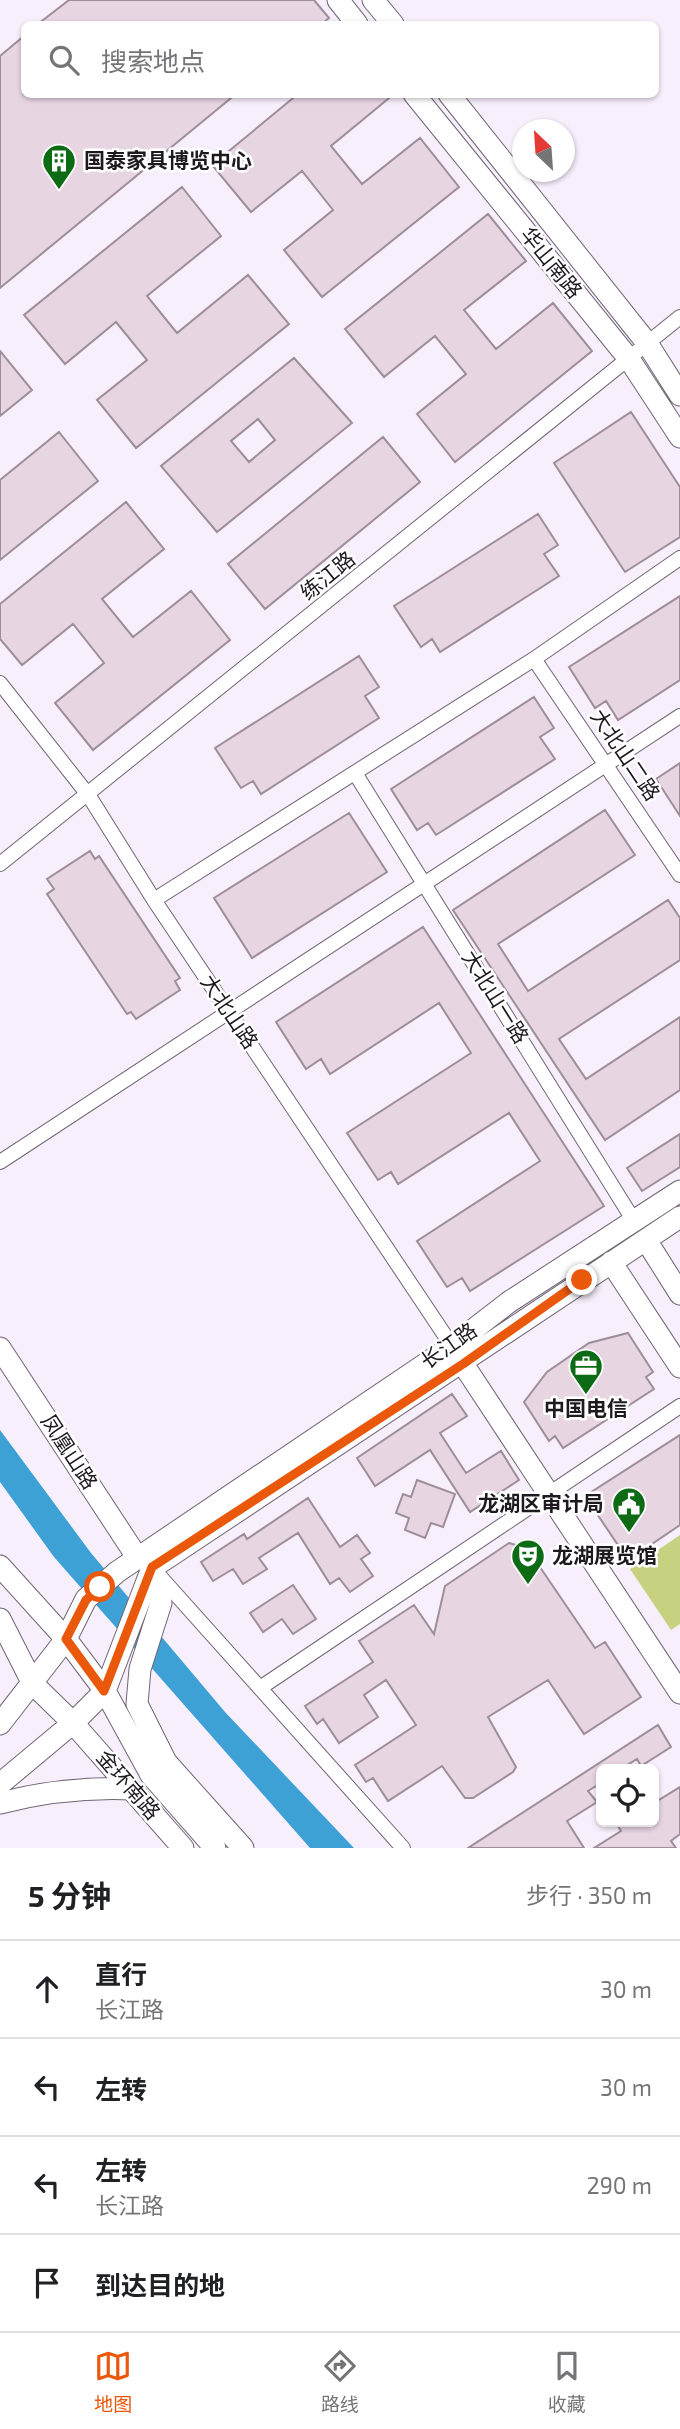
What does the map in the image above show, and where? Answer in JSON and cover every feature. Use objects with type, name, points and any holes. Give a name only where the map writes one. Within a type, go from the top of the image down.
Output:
[{"type":"street","points":[[338,0],[356,21]]},
{"type":"street","points":[[373,0],[390,21]]},
{"type":"street","name":"华山南路","points":[[417,98],[629,359],[680,437]]},
{"type":"street","name":"华山南路","points":[[452,98],[647,343],[680,395]]},
{"type":"street","name":"练江路","points":[[0,864],[89,796],[680,317]]},
{"type":"street","points":[[154,900],[534,659],[680,558]]},
{"type":"street","name":"大北山二路","points":[[534,659],[680,875]]},
{"type":"street","name":"大北山路","points":[[0,683],[89,796],[154,900],[680,1693]]},
{"type":"street","points":[[0,1162],[680,716]]},
{"type":"street","name":"大北山一路","points":[[355,773],[635,1221]]},
{"type":"street","name":"长江路","points":[[457,1355],[509,1302],[680,1191]]},
{"type":"street","name":"长江路","points":[[0,1724],[33,1684],[71,1648],[86,1600],[117,1572],[144,1562],[457,1355],[680,1217]]},
{"type":"street","points":[[646,1240],[680,1294]]},
{"type":"street","points":[[611,1262],[680,1367]]},
{"type":"street","name":"凤凰山路","points":[[0,1348],[144,1562],[161,1603],[140,1669],[136,1704],[166,1762],[243,1848]]},
{"type":"street","points":[[260,1688],[680,1406]]},
{"type":"street","points":[[0,1784],[73,1723],[104,1691],[138,1606],[144,1562]]},
{"type":"street","points":[[144,1562],[403,1848]]},
{"type":"street","points":[[0,1566],[71,1648]]},
{"type":"street","points":[[0,1619],[33,1684]]},
{"type":"street","name":"金环南路","points":[[71,1648],[104,1691],[151,1775],[215,1848]]},
{"type":"street","name":"金环南路","points":[[33,1684],[73,1723],[183,1848]]},
{"type":"street","points":[[0,1803],[45,1792],[95,1787],[131,1789]]},
{"type":"green space","points":[[680,1535],[680,1624],[671,1630],[630,1569]]},
{"type":"water","points":[[0,1430],[91,1553],[225,1712],[354,1848],[310,1848],[54,1557],[0,1482]]},
{"type":"building","points":[[69,0],[314,0],[329,18],[326,21],[42,21]]},
{"type":"building","name":"国泰家具博览中心","points":[[21,38],[21,98],[231,98],[0,288],[0,56]]},
{"type":"building","points":[[293,98],[389,98],[331,146],[362,184],[420,138],[459,187],[322,297],[284,250],[333,210],[302,171],[251,212],[212,165]]},
{"type":"building","points":[[182,187],[221,236],[147,296],[177,333],[248,275],[289,324],[136,448],[97,400],[147,360],[116,322],[65,364],[24,315]]},
{"type":"building","points":[[488,214],[526,261],[464,310],[496,349],[553,303],[592,351],[455,462],[417,414],[466,374],[435,336],[384,377],[345,329]]},
{"type":"building","points":[[0,351],[32,390],[0,416]]},
{"type":"building","points":[[294,358],[352,423],[217,532],[161,466]],"holes":[[[258,419],[275,440],[249,462],[231,441]]]},
{"type":"building","points":[[631,412],[680,487],[680,537],[625,572],[554,463]]},
{"type":"building","points":[[59,432],[98,481],[0,560],[0,480]]},
{"type":"building","points":[[383,437],[420,482],[265,609],[228,564]]},
{"type":"building","points":[[126,502],[164,549],[102,599],[133,637],[191,591],[230,640],[93,750],[55,703],[104,663],[73,624],[22,665],[0,639],[0,604]]},
{"type":"building","points":[[538,514],[558,545],[544,554],[559,576],[440,652],[432,639],[421,647],[394,606]]},
{"type":"building","points":[[680,596],[680,680],[618,720],[606,701],[595,708],[569,667]]},
{"type":"building","points":[[359,656],[379,687],[365,696],[379,718],[261,794],[253,781],[241,788],[215,748]]},
{"type":"building","points":[[534,697],[554,728],[540,737],[555,759],[436,835],[428,823],[417,830],[391,789]]},
{"type":"building","points":[[680,763],[680,816],[656,779]]},
{"type":"building","points":[[605,810],[635,855],[498,944],[528,991],[668,900],[680,918],[680,960],[559,1039],[586,1079],[680,1017],[680,1090],[605,1140],[453,910]]},
{"type":"building","points":[[349,813],[387,872],[252,958],[214,898]]},
{"type":"building","points":[[90,851],[95,859],[99,856],[180,978],[175,981],[180,990],[136,1019],[131,1012],[127,1014],[47,894],[54,889],[47,879]]},
{"type":"building","points":[[423,927],[604,1206],[470,1291],[462,1278],[447,1287],[417,1241],[540,1161],[509,1113],[398,1184],[391,1172],[378,1180],[347,1133],[471,1053],[439,1003],[330,1074],[321,1059],[306,1069],[276,1022]]},
{"type":"building","points":[[680,1134],[680,1167],[642,1191],[627,1168]]},
{"type":"building","name":"中国电信","points":[[628,1333],[653,1372],[646,1377],[654,1389],[563,1448],[555,1436],[549,1441],[524,1402],[547,1372],[589,1343]]},
{"type":"building","points":[[452,1394],[467,1416],[440,1433],[466,1473],[501,1451],[519,1480],[470,1512],[430,1450],[375,1486],[357,1458]]},
{"type":"building","points":[[680,1435],[680,1525],[628,1560],[585,1496]]},
{"type":"building","points":[[417,1480],[455,1494],[443,1527],[431,1523],[425,1538],[405,1530],[409,1518],[396,1513],[403,1494],[411,1497]]},
{"type":"building","points":[[308,1498],[340,1547],[357,1535],[370,1553],[361,1559],[373,1576],[350,1592],[339,1578],[330,1584],[298,1533],[259,1558],[267,1569],[243,1584],[233,1569],[213,1581],[201,1562],[244,1534],[247,1539]]},
{"type":"building","points":[[509,1543],[527,1548],[595,1648],[605,1642],[641,1697],[584,1734],[548,1680],[488,1717],[516,1767],[513,1772],[473,1798],[465,1798],[442,1766],[388,1801],[373,1778],[366,1782],[355,1765],[416,1725],[386,1680],[364,1695],[378,1717],[339,1743],[323,1719],[317,1724],[305,1706],[373,1662],[359,1641],[414,1605],[434,1634],[445,1586]]},
{"type":"building","points":[[293,1585],[316,1619],[293,1634],[282,1619],[263,1632],[250,1613]]},
{"type":"building","points":[[658,1725],[671,1747],[644,1764],[640,1764],[637,1759],[629,1764],[598,1764]]},
{"type":"building","points":[[596,1765],[596,1786],[588,1791],[596,1803],[567,1821],[584,1848],[468,1848]]},
{"type":"building","points":[[680,1787],[680,1834],[671,1841],[676,1848],[594,1848],[621,1831],[619,1827],[659,1827],[659,1800]]},
{"type":"place","name":"国泰家具博览中心","points":[[59,191]]},
{"type":"place","name":"中国电信","points":[[586,1396]]},
{"type":"place","name":"龙湖区审计局","points":[[629,1534]]},
{"type":"place","name":"龙湖展览馆","points":[[528,1586]]},
{"type":"route","points":[[100,1587],[86,1600],[66,1639],[104,1691],[140,1604],[152,1567],[463,1364],[582,1280]]}]
